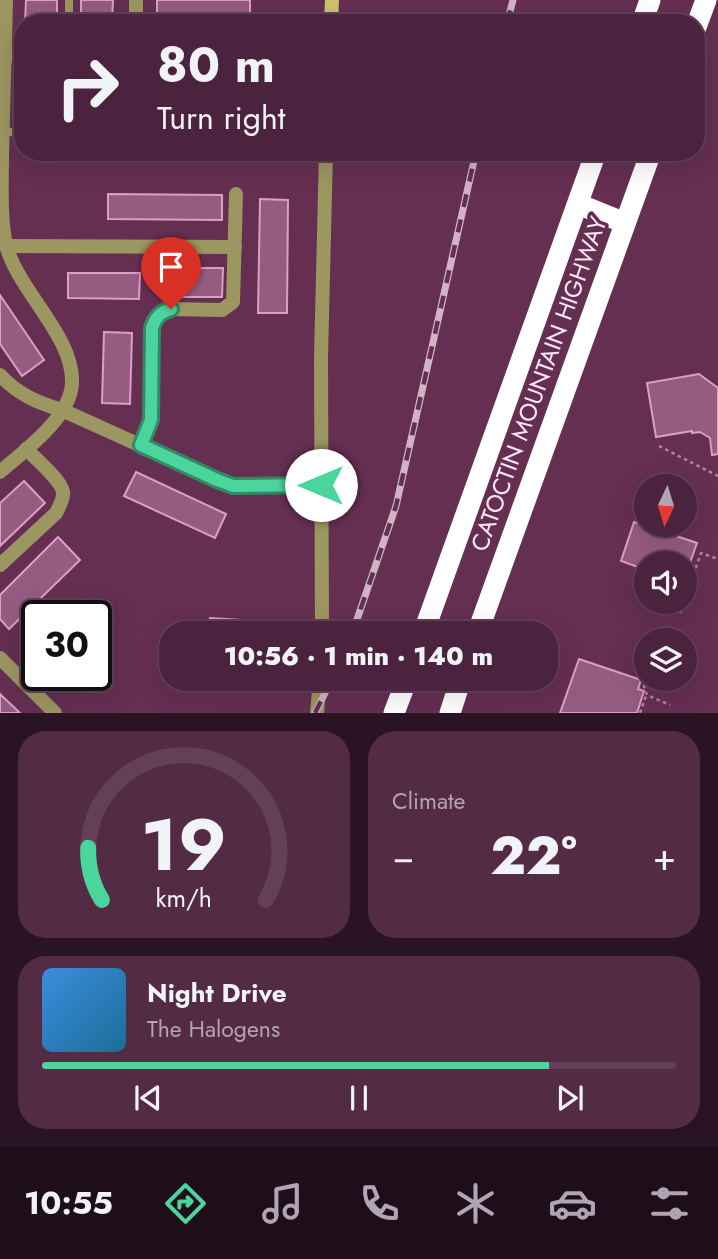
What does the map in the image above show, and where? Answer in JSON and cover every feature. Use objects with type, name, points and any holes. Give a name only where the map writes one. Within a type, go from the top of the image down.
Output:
[{"type":"highway","name":"CATOCTIN MOUNTAIN HIGHWAY","points":[[428,621],[593,161]]},
{"type":"highway","name":"CATOCTIN MOUNTAIN HIGHWAY","points":[[482,621],[648,161]]},
{"type":"highway","points":[[578,204],[625,223]]},
{"type":"highway","points":[[394,713],[402,691]]},
{"type":"highway","points":[[450,713],[457,691]]},
{"type":"street","points":[[0,472],[52,424],[70,396],[72,385],[68,355],[29,291],[6,246],[2,206],[1,132],[6,0]]},
{"type":"street","points":[[322,621],[321,358],[326,161]]},
{"type":"street","points":[[141,445],[151,420],[152,328],[155,321],[163,311],[171,309],[222,310],[233,302],[236,194]]},
{"type":"street","points":[[6,246],[235,247]]},
{"type":"street","points":[[0,375],[16,391],[42,404],[62,410],[233,486],[321,485]]},
{"type":"street","points":[[0,565],[56,513],[61,502],[63,491],[59,483],[26,449]]},
{"type":"street","points":[[0,658],[55,713]]},
{"type":"street","points":[[317,713],[319,691]]},
{"type":"path","points":[[659,446],[718,476]]},
{"type":"path","points":[[697,565],[701,553],[718,558]]},
{"type":"path","points":[[640,713],[646,691]]},
{"type":"path","points":[[647,695],[670,705]]},
{"type":"building","points":[[26,0],[57,0],[57,14],[25,14]]},
{"type":"building","points":[[81,0],[113,0],[112,14],[81,14]]},
{"type":"building","points":[[157,0],[250,0],[250,14],[157,14]]},
{"type":"building","points":[[108,194],[222,195],[222,220],[108,219]]},
{"type":"building","points":[[260,199],[288,200],[287,313],[258,313]]},
{"type":"building","points":[[165,268],[223,268],[222,297],[165,297]]},
{"type":"building","points":[[68,273],[140,273],[139,299],[68,298]]},
{"type":"building","points":[[0,295],[44,360],[22,376],[0,344]]},
{"type":"building","points":[[104,332],[132,333],[130,404],[102,403]]},
{"type":"building","points":[[699,374],[718,388],[718,454],[712,455],[710,438],[700,432],[656,437],[647,383]]},
{"type":"building","points":[[136,472],[226,514],[215,538],[124,496]]},
{"type":"building","points":[[24,481],[45,503],[0,546],[0,503]]},
{"type":"building","points":[[634,522],[634,537],[679,537],[697,543],[694,551],[634,551],[634,566],[621,561]]},
{"type":"building","points":[[58,537],[80,560],[39,600],[21,600],[21,617],[9,629],[0,619],[0,595]]},
{"type":"building","points":[[210,618],[241,620],[241,621],[210,621]]},
{"type":"building","points":[[579,659],[634,678],[634,691],[644,691],[637,713],[560,713]]},
{"type":"building","points":[[0,694],[20,713],[0,713]]},
{"type":"railway","points":[[509,14],[513,0]]},
{"type":"railway","points":[[356,621],[396,506],[474,161]]},
{"type":"railway","points":[[315,713],[326,691]]},
{"type":"route","points":[[171,309],[159,315],[152,328],[151,420],[141,445],[233,486],[321,485]]}]
